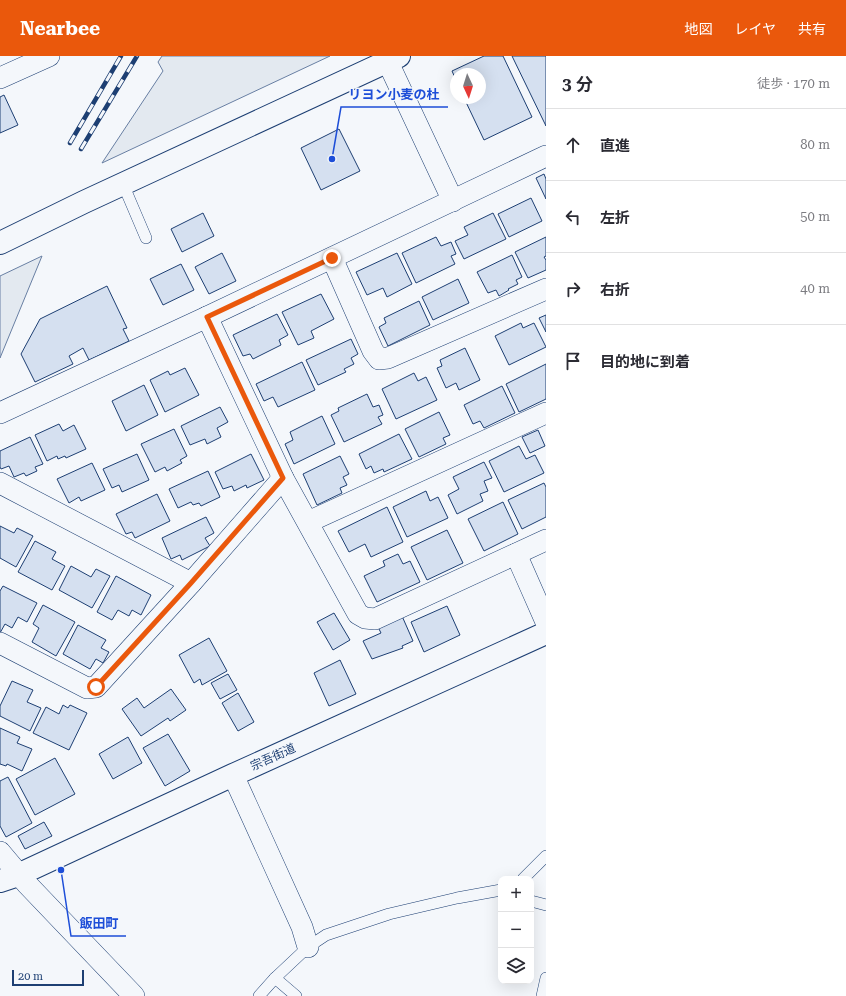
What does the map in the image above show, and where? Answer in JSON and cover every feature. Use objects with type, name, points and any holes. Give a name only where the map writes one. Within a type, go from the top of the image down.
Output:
[{"type":"main road","points":[[0,243],[391,58]]},
{"type":"main road","name":"宗吾街道","points":[[9,878],[546,633]]},
{"type":"street","points":[[0,78],[49,56]]},
{"type":"street","points":[[391,58],[453,201]]},
{"type":"street","points":[[0,413],[207,317],[546,156]]},
{"type":"street","points":[[332,258],[373,351],[379,359],[388,358],[546,289]]},
{"type":"street","points":[[207,317],[283,478],[358,614],[365,618],[375,618],[546,540]]},
{"type":"street","points":[[308,522],[546,413]]},
{"type":"street","points":[[0,643],[87,688],[96,687],[191,583],[283,478]]},
{"type":"street","points":[[0,483],[191,583]]},
{"type":"street","points":[[516,554],[546,622]]},
{"type":"street","points":[[233,775],[302,927],[308,947]]},
{"type":"street","points":[[0,852],[9,878],[134,996]]},
{"type":"lane","points":[[122,184],[146,238]]},
{"type":"lane","points":[[526,876],[546,856]]},
{"type":"lane","points":[[259,996],[275,978],[308,947],[326,935],[389,914],[456,898],[498,891]]},
{"type":"lane","points":[[534,902],[546,905]]},
{"type":"lane","points":[[275,978],[296,996]]},
{"type":"lane","points":[[542,996],[546,978]]},
{"type":"shaded area","points":[[162,56],[330,56],[102,163],[163,71],[158,62]]},
{"type":"shaded area","points":[[42,256],[0,358],[0,276]]},
{"type":"building","points":[[484,56],[503,56],[532,117],[484,140],[467,104],[486,104],[486,68],[458,68]]},
{"type":"building","points":[[512,56],[546,56],[546,126]]},
{"type":"building","points":[[4,95],[18,125],[0,133],[0,97]]},
{"type":"building","points":[[339,129],[360,171],[321,190],[301,148]]},
{"type":"building","points":[[544,174],[546,179],[546,199],[536,178]]},
{"type":"building","points":[[531,198],[542,221],[509,237],[498,214]]},
{"type":"building","points":[[203,213],[214,236],[182,252],[171,229]]},
{"type":"building","points":[[493,213],[506,239],[464,259],[455,241],[468,235],[464,227]]},
{"type":"building","points":[[436,237],[441,246],[451,242],[456,254],[451,256],[455,264],[416,283],[402,253]]},
{"type":"building","points":[[546,237],[546,256],[544,257],[546,260],[546,270],[528,278],[515,252]]},
{"type":"building","points":[[222,253],[236,281],[209,294],[195,267]]},
{"type":"building","points":[[397,253],[412,284],[387,297],[383,288],[367,295],[356,272]]},
{"type":"building","points":[[512,255],[522,277],[516,280],[518,284],[499,296],[496,290],[488,293],[477,272]]},
{"type":"building","points":[[181,264],[194,290],[163,305],[150,279]]},
{"type":"building","points":[[458,279],[469,303],[433,320],[422,297]]},
{"type":"building","points":[[107,286],[127,328],[123,329],[129,341],[89,360],[83,348],[69,356],[73,364],[35,382],[21,354],[40,319]]},
{"type":"building","points":[[321,294],[334,319],[311,331],[314,338],[298,345],[282,312]]},
{"type":"building","points":[[419,301],[430,325],[388,346],[379,327],[386,323],[384,318]]},
{"type":"building","points":[[277,314],[288,335],[279,340],[281,345],[253,359],[250,354],[243,356],[233,335]]},
{"type":"building","points":[[546,315],[546,332],[539,318]]},
{"type":"building","points":[[521,323],[523,328],[534,323],[546,347],[509,365],[495,336]]},
{"type":"building","points":[[351,339],[358,354],[351,358],[354,364],[344,369],[346,372],[318,385],[306,360]]},
{"type":"building","points":[[465,348],[480,380],[459,390],[456,383],[446,388],[437,368],[442,366],[440,360]]},
{"type":"building","points":[[302,362],[315,390],[278,407],[273,397],[264,401],[256,384]]},
{"type":"building","points":[[546,364],[546,399],[519,412],[506,384]]},
{"type":"building","points":[[185,368],[199,395],[165,412],[150,380],[168,371],[170,375]]},
{"type":"building","points":[[414,373],[418,381],[426,377],[437,400],[396,419],[382,389]]},
{"type":"building","points":[[144,385],[158,415],[126,431],[112,401]]},
{"type":"building","points":[[502,386],[515,413],[484,428],[480,421],[473,424],[464,405]]},
{"type":"building","points":[[367,394],[373,407],[379,405],[383,415],[378,417],[382,424],[344,442],[331,415],[339,411],[338,408]]},
{"type":"building","points":[[220,407],[228,422],[217,428],[221,437],[207,444],[205,439],[190,445],[181,426]]},
{"type":"building","points":[[439,412],[450,435],[443,438],[446,444],[419,457],[405,429]]},
{"type":"building","points":[[322,416],[335,444],[294,464],[285,444],[293,440],[290,432]]},
{"type":"building","points":[[59,424],[63,431],[74,425],[86,449],[66,458],[65,456],[58,459],[57,456],[47,461],[35,435]]},
{"type":"building","points":[[174,429],[187,456],[180,460],[182,463],[167,471],[165,467],[155,472],[141,444]]},
{"type":"building","points":[[538,430],[545,446],[530,453],[522,437]]},
{"type":"building","points":[[399,434],[412,459],[384,472],[383,469],[374,473],[371,466],[366,469],[359,454]]},
{"type":"building","points":[[30,437],[43,464],[35,467],[37,471],[26,476],[24,473],[14,477],[9,466],[1,469],[0,451]]},
{"type":"building","points":[[519,446],[526,459],[535,455],[544,473],[504,492],[489,461]]},
{"type":"building","points":[[137,454],[149,480],[122,492],[119,485],[112,488],[103,469]]},
{"type":"building","points":[[251,454],[264,480],[247,488],[246,485],[234,491],[232,486],[223,489],[215,472]]},
{"type":"building","points":[[340,456],[349,474],[343,477],[347,485],[340,488],[342,493],[317,505],[303,474]]},
{"type":"building","points":[[484,462],[492,478],[484,481],[488,491],[480,494],[483,501],[457,514],[448,495],[459,489],[453,477]]},
{"type":"building","points":[[92,463],[105,490],[81,501],[79,497],[69,503],[57,479]]},
{"type":"building","points":[[208,471],[220,497],[201,506],[199,503],[193,505],[191,502],[178,508],[169,489]]},
{"type":"building","points":[[544,483],[546,487],[546,517],[522,529],[508,500]]},
{"type":"building","points":[[426,491],[430,501],[438,497],[448,518],[407,537],[393,507]]},
{"type":"building","points":[[157,494],[170,521],[135,538],[132,532],[126,534],[116,514]]},
{"type":"building","points":[[503,502],[518,534],[484,551],[468,519]]},
{"type":"building","points":[[387,507],[403,542],[371,557],[365,544],[349,552],[338,531]]},
{"type":"building","points":[[206,517],[214,533],[205,538],[210,546],[182,560],[180,555],[171,559],[162,538]]},
{"type":"building","points":[[0,526],[14,533],[17,528],[33,536],[16,567],[0,558]]},
{"type":"building","points":[[447,530],[463,563],[427,580],[411,547]]},
{"type":"building","points":[[35,541],[56,552],[52,559],[65,566],[52,590],[18,572]]},
{"type":"building","points":[[398,554],[403,564],[410,561],[420,582],[377,602],[364,576],[385,566],[383,561]]},
{"type":"building","points":[[71,566],[91,577],[96,569],[110,576],[92,608],[59,590]]},
{"type":"building","points":[[116,576],[151,595],[141,615],[132,610],[129,616],[118,610],[112,620],[97,612]]},
{"type":"building","points":[[3,586],[37,603],[27,622],[18,617],[12,628],[5,624],[0,633],[0,591]]},
{"type":"building","points":[[43,605],[75,622],[56,656],[32,642],[39,628],[33,624]]},
{"type":"building","points":[[447,606],[460,635],[424,652],[411,622]]},
{"type":"building","points":[[334,613],[350,640],[333,650],[317,622]]},
{"type":"building","points":[[402,616],[413,641],[402,646],[403,648],[372,659],[363,641],[381,633],[378,627]]},
{"type":"building","points":[[78,625],[106,640],[101,648],[109,652],[103,663],[96,659],[90,669],[63,654]]},
{"type":"building","points":[[209,638],[227,671],[202,685],[200,679],[194,683],[179,655]]},
{"type":"building","points":[[340,660],[356,694],[329,706],[314,673]]},
{"type":"building","points":[[228,674],[237,690],[220,699],[211,683]]},
{"type":"building","points":[[12,681],[33,690],[27,702],[41,708],[30,731],[0,716],[0,706]]},
{"type":"building","points":[[171,689],[186,710],[170,721],[168,718],[141,736],[122,709],[137,698],[144,708]]},
{"type":"building","points":[[238,693],[254,722],[238,731],[222,703]]},
{"type":"building","points":[[63,705],[68,708],[70,705],[87,713],[69,750],[33,733],[46,707],[59,714]]},
{"type":"building","points":[[0,728],[20,737],[17,743],[32,749],[22,771],[7,764],[6,766],[0,764]]},
{"type":"building","points":[[168,734],[190,771],[165,786],[143,748]]},
{"type":"building","points":[[128,737],[142,763],[113,779],[99,754]]},
{"type":"building","points":[[55,758],[75,794],[35,815],[16,779]]},
{"type":"building","points":[[8,777],[32,823],[6,837],[0,826],[0,781]]},
{"type":"building","points":[[44,822],[52,836],[25,849],[18,836]]},
{"type":"railway","points":[[70,143],[121,56]]},
{"type":"railway","points":[[81,149],[137,56]]},
{"type":"place","name":"リヨン小麦の杜","points":[[332,159]]},
{"type":"place","name":"飯田町","points":[[61,870]]},
{"type":"route","points":[[96,687],[191,583],[283,478],[207,317],[332,258]]}]
